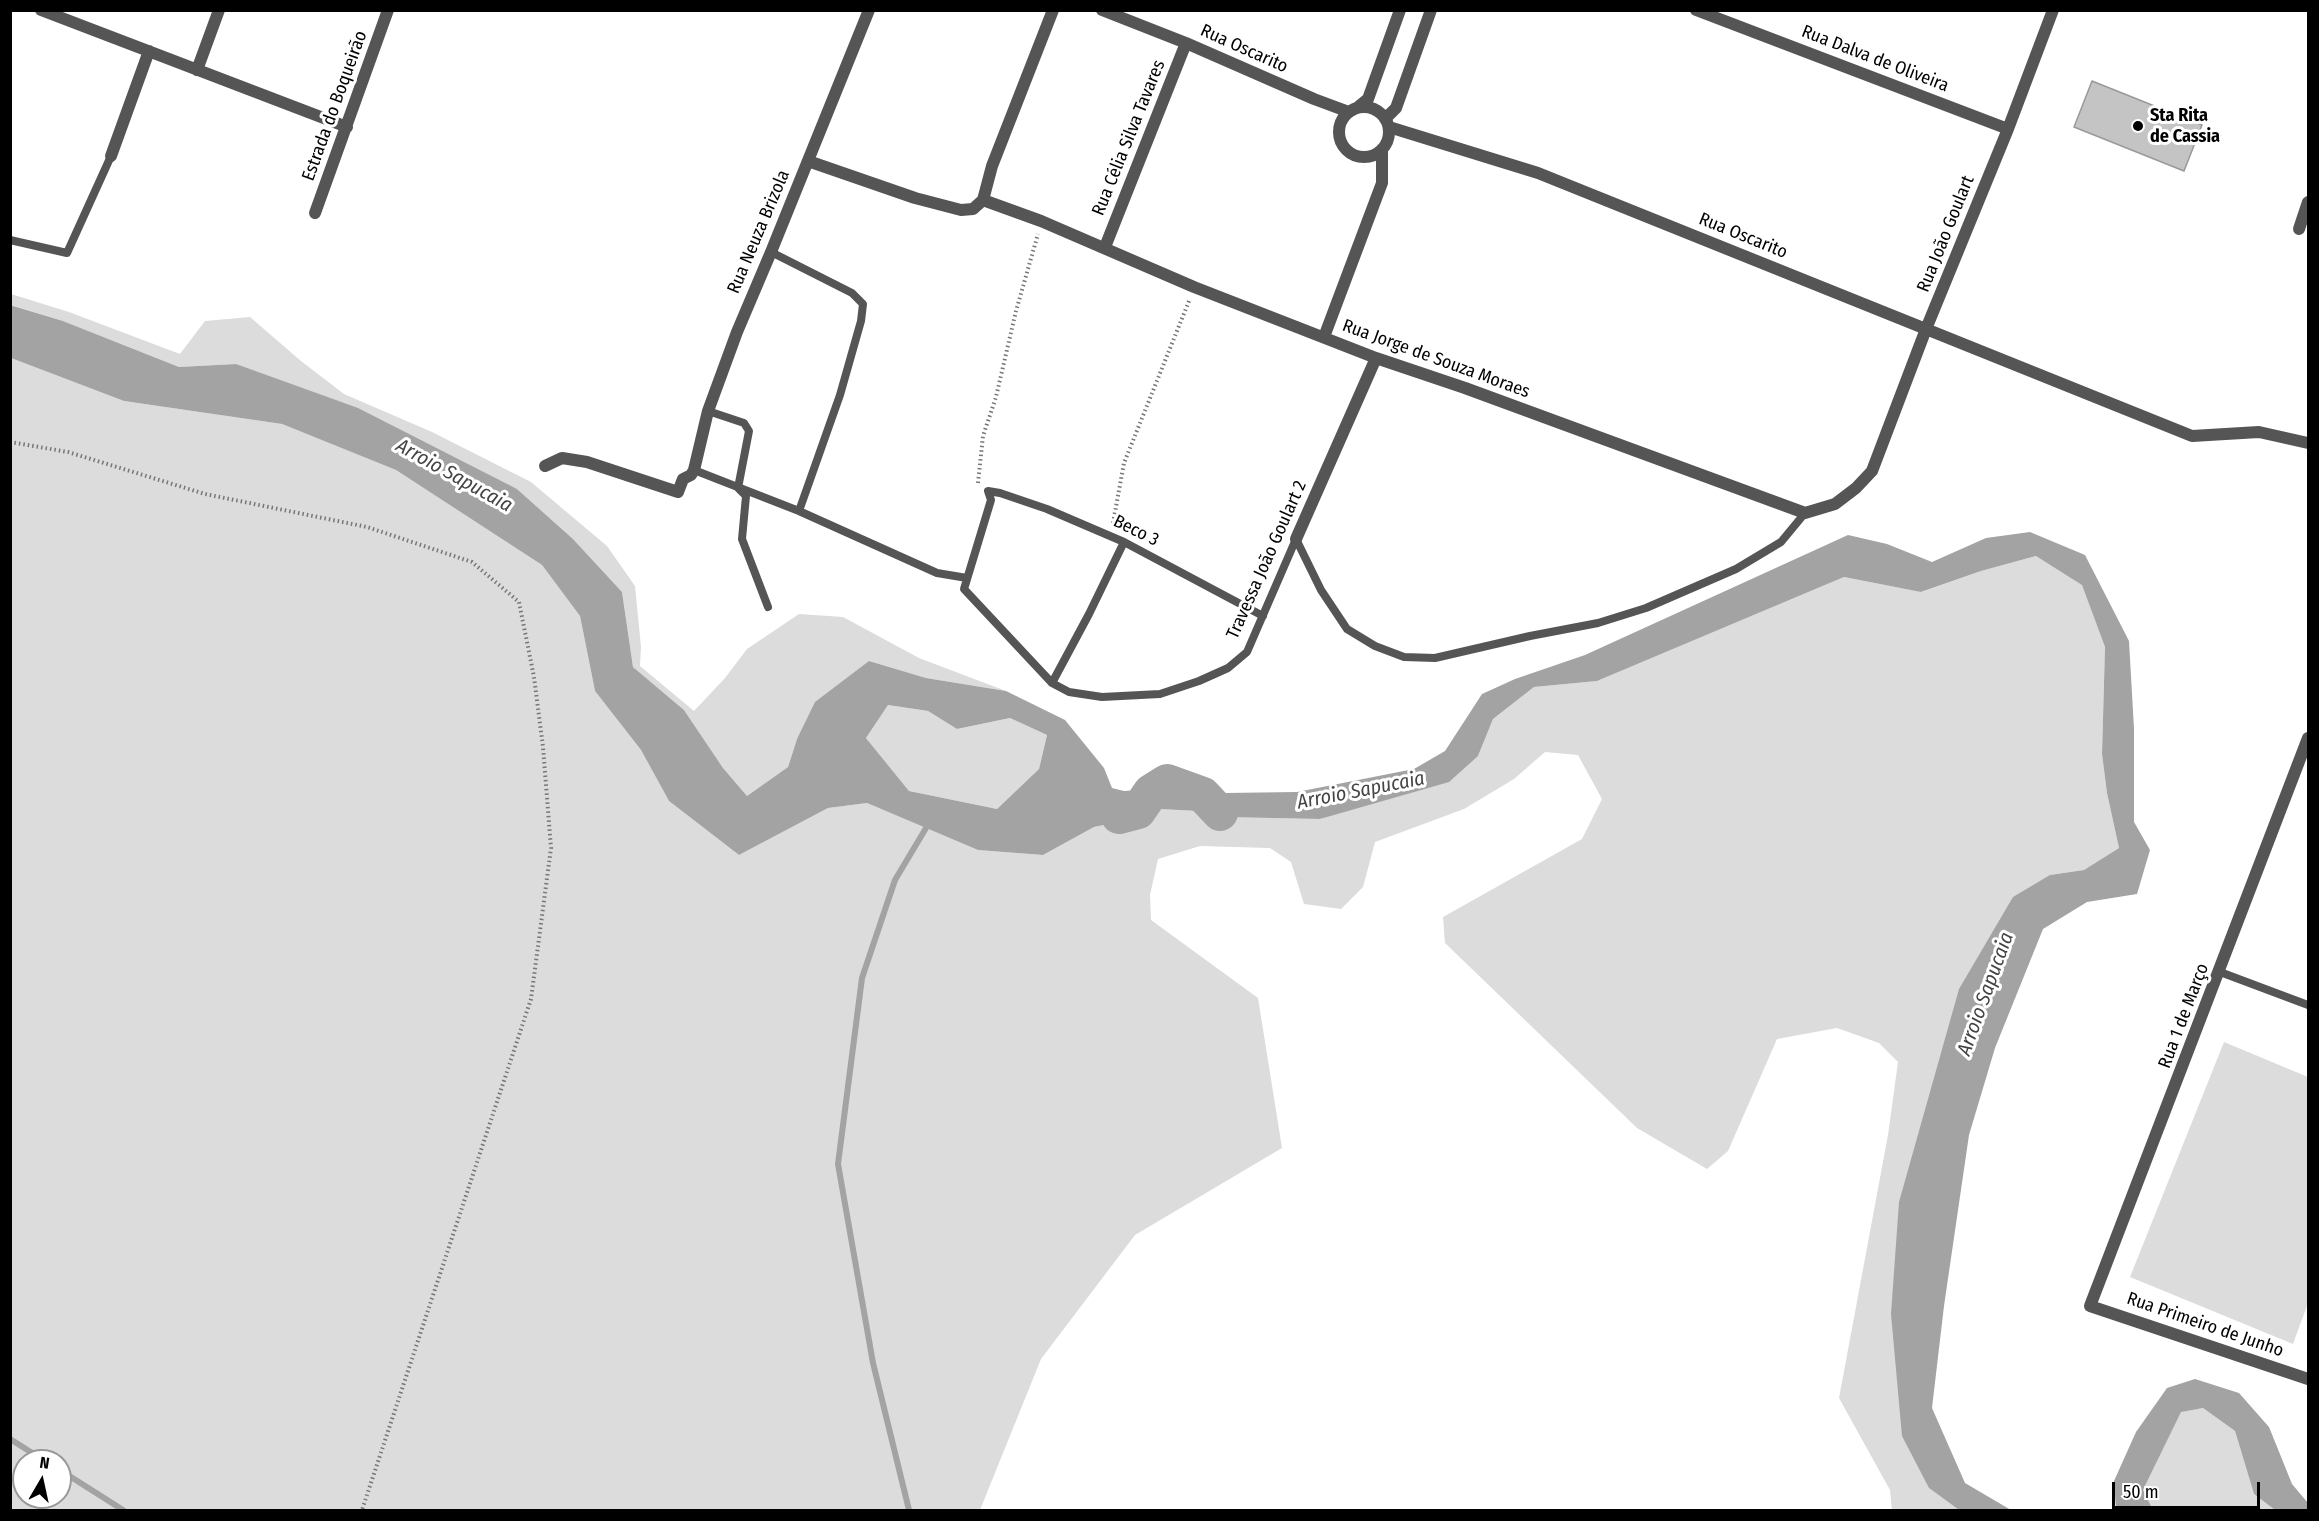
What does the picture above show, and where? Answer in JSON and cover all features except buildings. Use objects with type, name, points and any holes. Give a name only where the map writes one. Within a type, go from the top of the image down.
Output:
[{"type":"street","points":[[197,70],[219,10]]},
{"type":"street","name":"Estrada do Boqueirão","points":[[315,213],[388,10]]},
{"type":"street","name":"Rua Neuza Brizola","points":[[694,470],[708,411],[736,332],[771,252],[868,10]]},
{"type":"street","points":[[808,161],[915,198],[961,210],[973,209],[983,200],[992,165],[1053,10]]},
{"type":"street","name":"Rua Oscarito","points":[[1102,10],[1126,15],[1314,99],[1353,110]]},
{"type":"street","points":[[1401,10],[1368,99],[1353,110],[1340,125],[1339,133],[1345,148],[1359,156],[1367,156],[1382,149],[1387,142],[1387,123],[1396,108],[1431,10]]},
{"type":"street","name":"Rua Dalva de Oliveira","points":[[1696,10],[2008,129]]},
{"type":"street","name":"Rua João Goulart","points":[[1805,513],[1835,504],[1856,488],[1872,471],[2053,10]]},
{"type":"street","points":[[42,11],[347,127]]},
{"type":"street","name":"Rua Célia Silva Tavares","points":[[1105,247],[1186,43]]},
{"type":"street","points":[[111,156],[149,51]]},
{"type":"street","points":[[1353,110],[1373,109],[1387,123]]},
{"type":"street","name":"Rua Oscarito","points":[[1387,123],[1538,173],[2192,436],[2259,432],[2306,442]]},
{"type":"street","points":[[1324,337],[1382,183],[1382,149]]},
{"type":"street","name":"Rua Jorge de Souza Moraes","points":[[983,200],[1041,221],[1194,287],[1376,358],[1476,392],[1805,513]]},
{"type":"street","points":[[2299,229],[2308,202]]},
{"type":"street","name":"Travessa João Goulart 2","points":[[1296,539],[1376,358]]},
{"type":"street","points":[[545,466],[562,458],[587,462],[678,492],[683,478],[691,475],[694,470]]},
{"type":"street","name":"Rua 1 de Março","points":[[2090,1306],[2308,738]]},
{"type":"street","name":"Rua Primeiro de Junho","points":[[2090,1306],[2308,1379]]},
{"type":"lane","points":[[10,240],[67,253],[111,156]]},
{"type":"lane","points":[[771,252],[852,293],[863,304],[861,321],[840,395],[800,510]]},
{"type":"lane","points":[[708,411],[744,423],[749,431],[738,488]]},
{"type":"lane","points":[[694,470],[800,510],[938,573],[967,578]]},
{"type":"lane","points":[[738,488],[746,496],[742,539],[768,608]]},
{"type":"lane","points":[[988,491],[991,500],[964,589],[1052,683],[1124,542]]},
{"type":"lane","name":"Beco 3","points":[[988,491],[1047,508],[1124,542],[1263,616]]},
{"type":"lane","points":[[1296,539],[1322,590],[1347,629],[1375,646],[1404,657],[1436,658],[1598,623],[1646,608],[1736,569],[1781,542],[1805,513]]},
{"type":"lane","name":"Travessa João Goulart 2","points":[[1052,683],[1069,692],[1102,697],[1160,694],[1228,668],[1247,652],[1296,539]]},
{"type":"lane","points":[[2220,972],[2308,1005]]},
{"type":"path","points":[[988,491],[977,487],[983,436],[996,397],[1016,311],[1041,221]]},
{"type":"path","points":[[1110,536],[1124,463],[1194,287]]},
{"type":"path","points":[[10,442],[68,452],[205,494],[367,527],[472,562],[519,602],[534,677],[543,747],[551,848],[531,999],[362,1510]]},
{"type":"shaded area","points":[[11,294],[69,312],[180,354],[205,321],[250,317],[344,394],[432,432],[531,482],[607,546],[635,586],[641,647],[640,666],[694,711],[725,678],[747,649],[799,614],[843,617],[919,658],[1006,691],[926,678],[869,661],[797,739],[788,767],[747,796],[723,768],[684,710],[633,667],[622,592],[573,539],[517,489],[236,364],[179,367],[63,321],[11,305]]},
{"type":"shaded area","points":[[11,358],[124,401],[282,424],[396,470],[542,565],[580,616],[595,691],[641,750],[669,801],[739,855],[828,808],[867,803],[978,850],[1043,855],[1094,827],[1128,820],[1159,809],[1199,811],[1224,817],[1321,819],[1478,756],[1493,719],[1534,687],[1597,681],[1844,577],[1922,592],[1981,571],[2036,556],[2082,584],[2105,647],[2102,754],[2107,793],[2119,848],[2084,870],[2050,875],[1899,1202],[1929,1488],[1959,1510],[1892,1510],[1890,1490],[1839,1398],[1888,1135],[1898,1062],[1879,1043],[1837,1028],[1777,1039],[1728,1151],[1707,1169],[1637,1128],[1445,943],[1443,917],[1582,839],[1602,799],[1578,755],[1545,752],[1514,779],[1464,809],[1375,842],[1363,887],[1341,909],[1304,904],[1291,862],[1270,848],[1200,846],[1158,859],[1150,895],[1151,920],[1258,998],[1282,1148],[1135,1235],[1041,1359],[980,1510],[11,1510]]},
{"type":"shaded area","points":[[888,705],[928,711],[957,729],[1010,718],[1047,735],[1039,769],[997,809],[909,791],[866,738]]},
{"type":"shaded area","points":[[2224,1042],[2308,1077],[2308,1303],[2293,1344],[2130,1277]]},
{"type":"shaded area","points":[[2203,1408],[2235,1431],[2254,1494],[2275,1510],[2153,1510],[2143,1490],[2181,1411]]},
{"type":"water","points":[[10,305],[63,321],[179,367],[236,364],[358,408],[517,489],[573,539],[622,592],[633,667],[684,710],[723,768],[747,796],[788,767],[797,739],[815,702],[869,661],[926,678],[1006,691],[1065,720],[1104,768],[1112,788],[1124,791],[1200,786],[1225,793],[1297,792],[1414,769],[1445,751],[1482,694],[1515,679],[1585,655],[1848,535],[1887,544],[1932,562],[1986,538],[2030,532],[2085,555],[2129,641],[2134,729],[2134,822],[2150,850],[2137,894],[2087,902],[2043,929],[1995,1048],[1969,1135],[1944,1306],[1932,1408],[1965,1483],[2011,1510],[1959,1510],[1929,1488],[1902,1436],[1891,1314],[1899,1202],[1959,989],[2013,897],[2050,875],[2084,870],[2119,848],[2107,793],[2102,754],[2105,647],[2082,585],[2036,556],[1981,571],[1921,592],[1844,577],[1597,681],[1534,687],[1493,719],[1478,756],[1449,782],[1320,819],[1224,817],[1199,811],[1159,809],[1128,820],[1094,827],[1043,855],[978,850],[867,803],[828,808],[739,855],[669,801],[641,750],[595,691],[580,616],[542,565],[396,470],[282,424],[124,401],[11,358]],"holes":[[[888,705],[928,711],[957,729],[1010,718],[1047,735],[1039,769],[997,809],[909,791],[866,738]]]},
{"type":"water","points":[[2195,1379],[2239,1393],[2269,1427],[2292,1484],[2308,1503],[2308,1510],[2275,1510],[2254,1494],[2235,1431],[2203,1408],[2181,1412],[2143,1490],[2153,1510],[2116,1510],[2114,1481],[2136,1432],[2167,1388]]},
{"type":"waterway","name":"Arroio Sapucaia","points":[[1119,816],[1138,811],[1151,792],[1167,782],[1203,795],[1220,813]]},
{"type":"waterway","points":[[909,1510],[873,1363],[838,1164],[862,978],[895,880],[931,823]]},
{"type":"waterway","points":[[10,1439],[26,1449]]},
{"type":"waterway","points":[[72,1478],[123,1510]]},
{"type":"place","name":"Sta Rita de Cassia","points":[[2138,126]]}]
